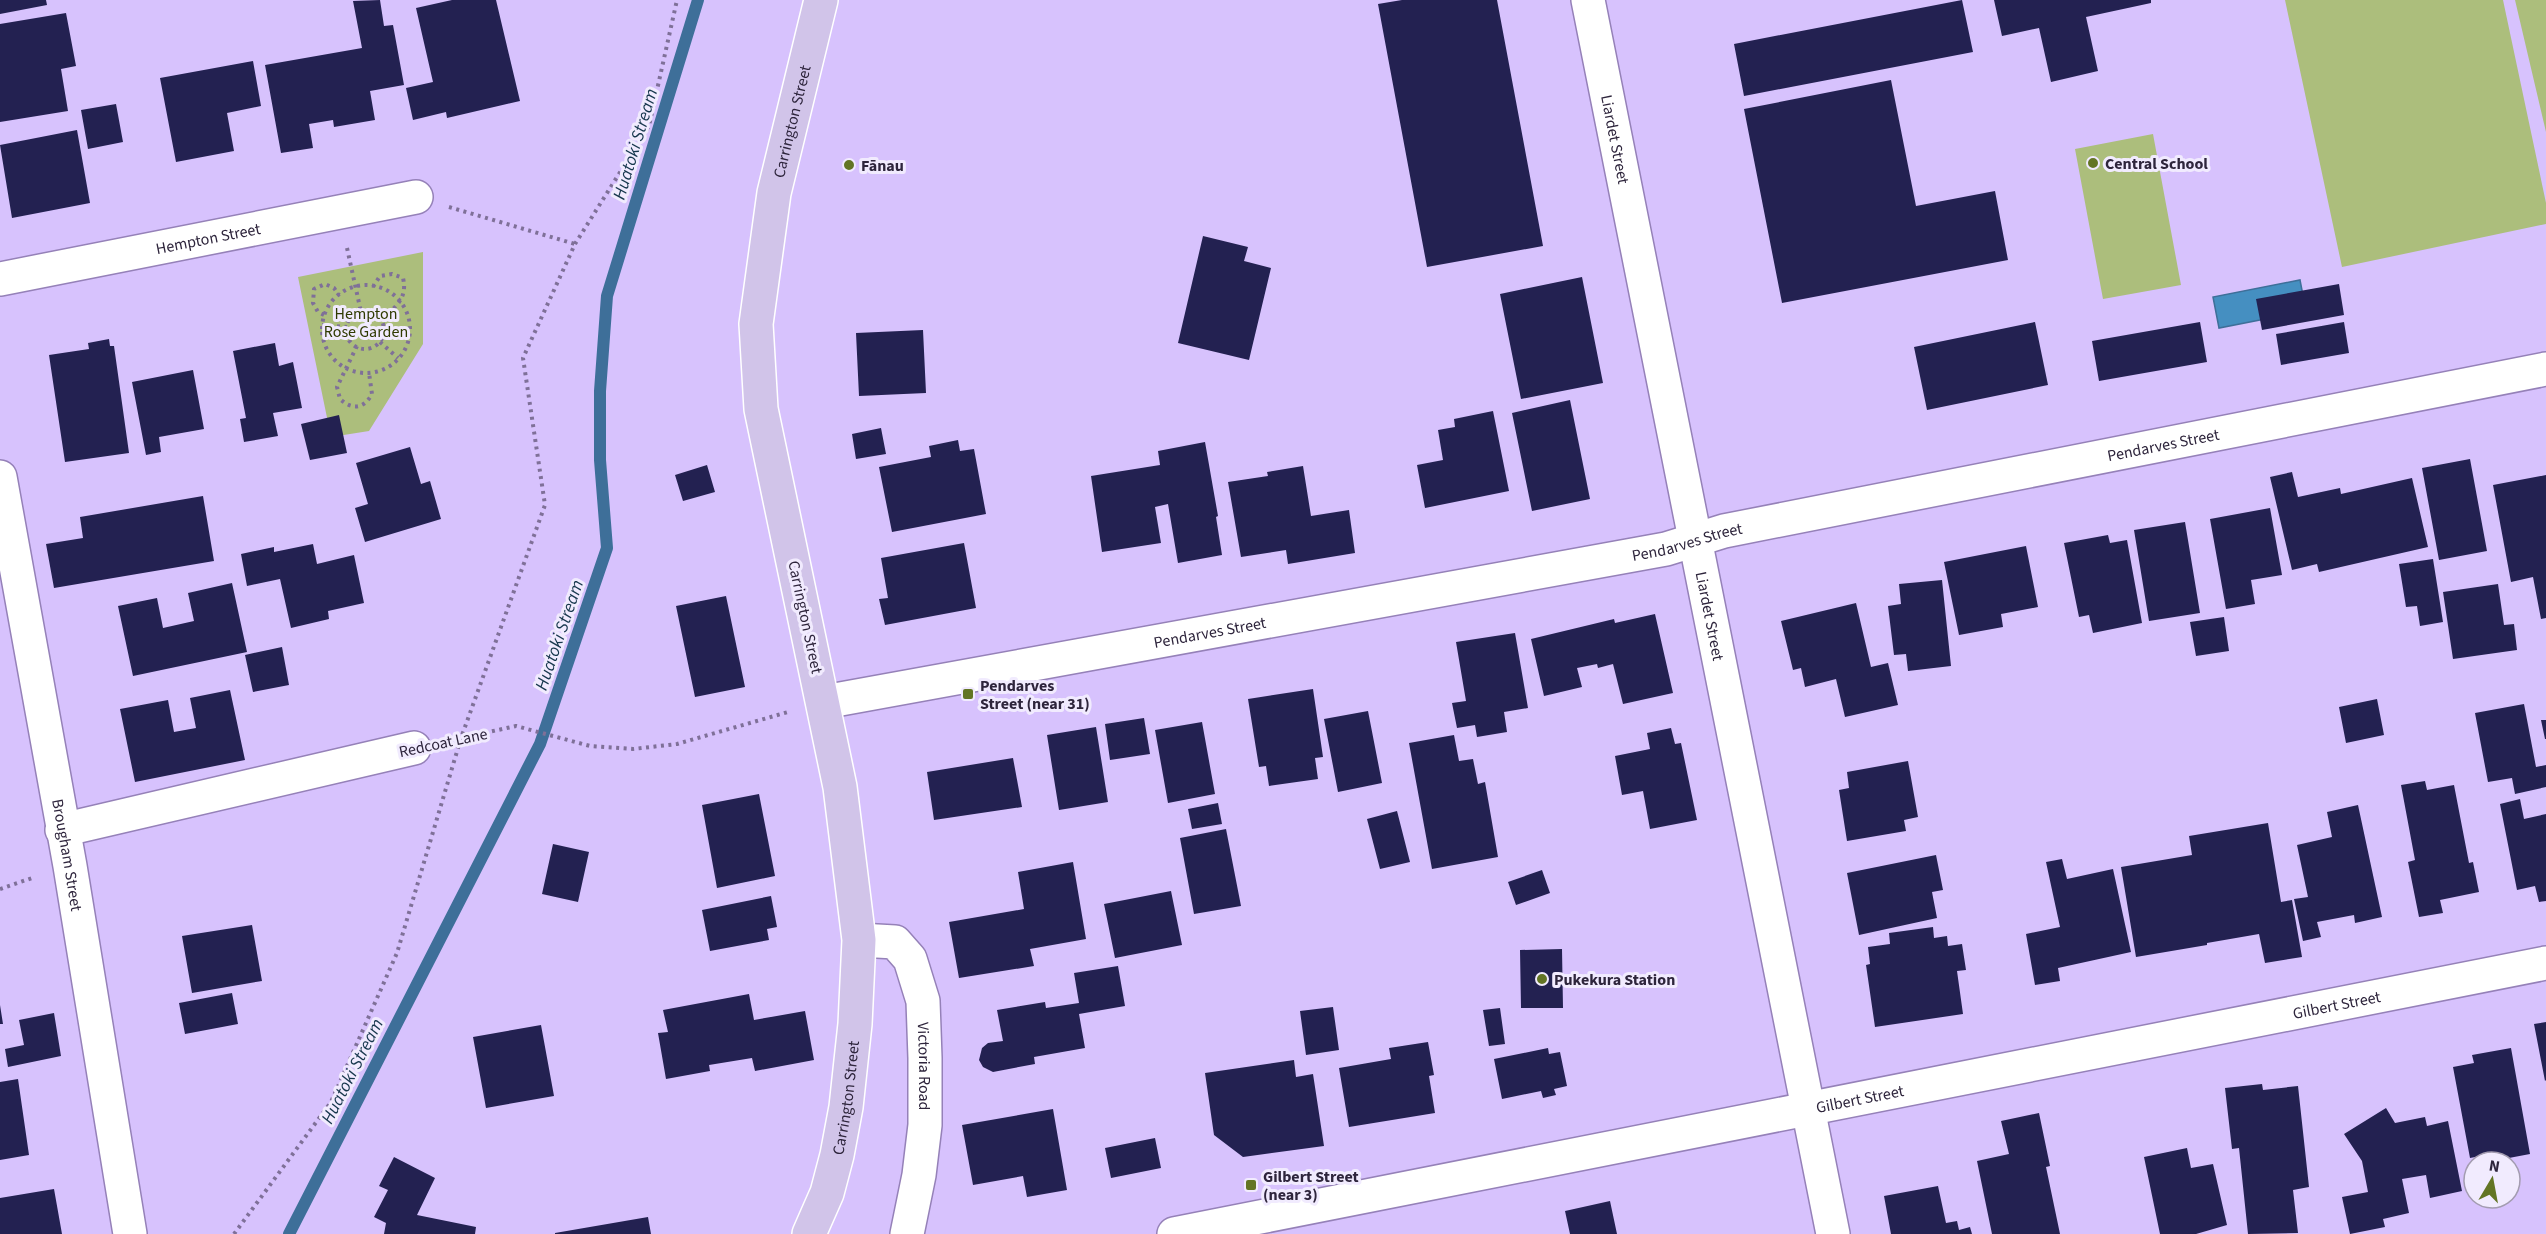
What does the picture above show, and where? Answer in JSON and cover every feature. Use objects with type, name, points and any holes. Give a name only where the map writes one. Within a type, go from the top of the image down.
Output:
[{"type":"main road","name":"Carrington Street","points":[[809,1234],[827,1193],[846,1107],[855,1024],[859,940],[840,787],[761,409],[756,324],[774,193],[821,0]]},
{"type":"street","name":"Liardet Street","points":[[1588,0],[1833,1234]]},
{"type":"street","name":"Hempton Street","points":[[0,279],[416,197]]},
{"type":"street","name":"Pendarves Street","points":[[824,702],[1666,549],[1736,528],[2546,369]]},
{"type":"street","name":"Brougham Street","points":[[0,477],[130,1234]]},
{"type":"street","name":"Redcoat Lane","points":[[62,830],[414,748]]},
{"type":"street","name":"Victoria Road","points":[[859,940],[895,942],[910,959],[923,1001],[925,1125],[920,1175],[907,1234]]},
{"type":"street","name":"Gilbert Street","points":[[1174,1234],[2546,963]]},
{"type":"path","points":[[234,1234],[331,1102],[397,953],[461,738],[545,505],[523,358],[575,244],[649,126],[677,0]]},
{"type":"path","points":[[416,197],[575,244]]},
{"type":"path","points":[[373,287],[380,276],[392,274],[403,278],[405,288],[400,303],[381,320]]},
{"type":"path","points":[[324,315],[318,312],[313,303],[314,289],[325,284],[334,288],[339,295]]},
{"type":"path","points":[[355,287],[361,312]]},
{"type":"path","points":[[355,287],[384,289],[400,303],[410,322],[410,337],[405,351],[383,370],[369,373],[348,369],[331,356],[324,343],[322,325],[331,302],[355,287]]},
{"type":"path","points":[[361,312],[372,313],[381,320],[384,331],[380,342],[370,348],[357,346],[348,337],[347,327],[350,318],[361,312]]},
{"type":"path","points":[[322,325],[347,327]]},
{"type":"path","points":[[380,342],[398,358]]},
{"type":"path","points":[[357,346],[348,369],[337,387],[340,399],[349,406],[362,406],[369,399],[372,388],[369,373]]},
{"type":"path","name":"Redcoat Lane","points":[[414,748],[516,726],[590,746],[633,749],[677,744],[824,702]]},
{"type":"green space","points":[[2285,0],[2503,0],[2546,203],[2546,224],[2342,267]]},
{"type":"green space","points":[[2515,0],[2546,0],[2546,132]]},
{"type":"green space","points":[[2153,134],[2181,285],[2103,299],[2075,149]]},
{"type":"green space","name":"Hempton Rose Garden","points":[[423,252],[423,344],[369,431],[331,437],[298,277]]},
{"type":"water","points":[[2300,280],[2306,311],[2219,328],[2213,297]]},
{"type":"building","points":[[0,0],[46,0],[47,5],[0,14]]},
{"type":"building","points":[[380,0],[384,26],[393,25],[404,85],[370,91],[375,120],[334,127],[333,120],[309,124],[313,148],[281,153],[265,65],[362,48],[353,1]]},
{"type":"building","points":[[452,0],[496,0],[520,101],[447,118],[446,112],[413,120],[406,88],[433,82],[416,8]]},
{"type":"building","points":[[1402,0],[1497,0],[1543,246],[1427,267],[1378,4]]},
{"type":"building","points":[[1962,0],[1973,52],[1744,96],[1734,44]]},
{"type":"building","points":[[1994,0],[2151,0],[2151,3],[2086,17],[2098,71],[2051,82],[2039,28],[2002,36]]},
{"type":"building","points":[[66,13],[76,66],[61,69],[68,111],[0,122],[0,24]]},
{"type":"building","points":[[253,61],[261,106],[227,113],[234,151],[176,162],[160,78]]},
{"type":"building","points":[[1891,80],[1916,206],[1995,191],[2008,260],[1782,303],[1744,109]]},
{"type":"building","points":[[116,104],[123,142],[88,149],[81,110]]},
{"type":"building","points":[[77,130],[90,203],[12,218],[0,145]]},
{"type":"building","points":[[1203,236],[1248,247],[1244,261],[1271,268],[1249,360],[1178,343]]},
{"type":"building","points":[[1582,277],[1603,383],[1521,399],[1500,294]]},
{"type":"building","points":[[2339,284],[2344,315],[2262,330],[2256,299]]},
{"type":"building","points":[[2035,322],[2048,385],[1927,410],[1914,347]]},
{"type":"building","points":[[2200,322],[2207,362],[2099,381],[2092,341]]},
{"type":"building","points":[[2344,322],[2349,353],[2281,365],[2276,334]]},
{"type":"building","points":[[923,330],[926,393],[859,396],[856,333]]},
{"type":"building","points":[[109,339],[110,346],[114,346],[129,453],[65,462],[49,355],[89,349],[88,343]]},
{"type":"building","points":[[275,343],[279,366],[293,362],[302,408],[273,413],[278,436],[244,442],[240,419],[246,418],[233,351]]},
{"type":"building","points":[[193,370],[204,429],[159,437],[161,452],[146,455],[132,382]]},
{"type":"building","points":[[1570,400],[1590,499],[1532,511],[1512,413]]},
{"type":"building","points":[[1493,411],[1509,491],[1425,508],[1417,465],[1443,460],[1438,430],[1455,427],[1454,419]]},
{"type":"building","points":[[339,415],[347,453],[310,460],[301,424]]},
{"type":"building","points":[[881,428],[886,454],[856,459],[852,434]]},
{"type":"building","points":[[958,440],[960,451],[974,449],[986,514],[892,532],[879,467],[931,457],[929,446]]},
{"type":"building","points":[[1205,442],[1218,516],[1216,517],[1222,555],[1178,563],[1168,504],[1155,507],[1161,543],[1102,552],[1091,476],[1160,465],[1158,451]]},
{"type":"building","points":[[410,447],[421,484],[430,481],[441,519],[365,542],[355,508],[368,504],[356,463]]},
{"type":"building","points":[[2470,459],[2487,551],[2439,560],[2422,468]]},
{"type":"building","points":[[707,465],[715,492],[683,501],[675,475]]},
{"type":"building","points":[[1303,466],[1311,516],[1349,510],[1355,553],[1288,564],[1286,550],[1241,557],[1228,482],[1268,476],[1267,472]]},
{"type":"building","points":[[2292,472],[2298,497],[2340,488],[2341,494],[2412,478],[2428,547],[2319,572],[2317,564],[2292,570],[2270,477]]},
{"type":"building","points":[[2546,475],[2546,618],[2541,619],[2533,577],[2511,582],[2493,485]]},
{"type":"building","points":[[203,496],[214,561],[54,588],[46,544],[83,538],[80,517]]},
{"type":"building","points":[[2270,508],[2282,575],[2251,580],[2255,604],[2226,609],[2210,519]]},
{"type":"building","points":[[2185,522],[2200,613],[2149,621],[2134,530]]},
{"type":"building","points":[[2108,535],[2110,543],[2127,540],[2142,623],[2093,633],[2089,615],[2079,617],[2064,543]]},
{"type":"building","points":[[964,543],[976,608],[885,625],[879,599],[888,598],[881,558]]},
{"type":"building","points":[[313,544],[317,564],[354,555],[364,603],[328,611],[329,619],[291,628],[280,579],[247,586],[241,554],[274,547],[274,552]]},
{"type":"building","points":[[2026,546],[2038,607],[2001,614],[2003,627],[1959,635],[1944,562]]},
{"type":"building","points":[[2433,559],[2443,622],[2420,626],[2417,606],[2406,607],[2399,564]]},
{"type":"building","points":[[1942,580],[1951,666],[1908,671],[1906,654],[1894,655],[1888,606],[1901,604],[1899,584]]},
{"type":"building","points":[[232,583],[247,652],[133,676],[118,606],[157,598],[163,628],[194,621],[188,593]]},
{"type":"building","points":[[2498,584],[2504,625],[2514,624],[2517,650],[2453,659],[2443,592]]},
{"type":"building","points":[[726,596],[745,687],[695,697],[676,606]]},
{"type":"building","points":[[1856,603],[1871,667],[1888,663],[1898,705],[1845,717],[1836,679],[1805,687],[1801,668],[1793,670],[1781,621]]},
{"type":"building","points":[[1655,614],[1673,693],[1623,704],[1613,664],[1598,668],[1597,664],[1577,668],[1582,687],[1544,696],[1531,639],[1614,619],[1615,623]]},
{"type":"building","points":[[2224,617],[2229,651],[2196,656],[2190,622]]},
{"type":"building","points":[[1515,633],[1528,708],[1504,712],[1507,732],[1477,737],[1475,725],[1457,728],[1452,703],[1466,701],[1456,642]]},
{"type":"building","points":[[282,647],[289,685],[253,692],[245,655]]},
{"type":"building","points":[[1313,689],[1323,757],[1315,758],[1318,779],[1269,786],[1266,766],[1259,767],[1248,699]]},
{"type":"building","points":[[230,690],[245,760],[135,782],[120,709],[168,700],[174,732],[196,728],[190,698]]},
{"type":"building","points":[[2377,699],[2384,735],[2346,743],[2339,707]]},
{"type":"building","points":[[2524,704],[2536,767],[2546,765],[2546,787],[2515,794],[2512,778],[2488,782],[2475,713]]},
{"type":"building","points":[[1368,711],[1382,783],[1338,792],[1324,719]]},
{"type":"building","points":[[1144,718],[1150,754],[1110,760],[1105,724]]},
{"type":"building","points":[[2541,720],[2546,720],[2546,739],[2545,739]]},
{"type":"building","points":[[1202,722],[1215,794],[1168,803],[1155,730]]},
{"type":"building","points":[[1096,727],[1108,802],[1059,810],[1047,735]]},
{"type":"building","points":[[1671,728],[1675,744],[1681,743],[1697,820],[1650,829],[1643,791],[1622,795],[1615,756],[1650,749],[1647,733]]},
{"type":"building","points":[[1454,735],[1459,761],[1473,759],[1478,784],[1485,782],[1498,857],[1432,869],[1409,743]]},
{"type":"building","points":[[1013,758],[1022,807],[934,820],[927,772]]},
{"type":"building","points":[[1908,761],[1918,817],[1904,820],[1906,831],[1847,841],[1839,790],[1849,788],[1847,772]]},
{"type":"building","points":[[2425,781],[2427,790],[2454,785],[2469,863],[2473,862],[2479,892],[2440,900],[2443,913],[2419,917],[2408,862],[2415,860],[2401,785]]},
{"type":"building","points":[[759,794],[775,876],[717,888],[702,805]]},
{"type":"building","points":[[2520,799],[2524,819],[2546,814],[2546,901],[2539,902],[2535,886],[2517,890],[2500,804]]},
{"type":"building","points":[[1218,803],[1222,824],[1192,829],[1188,809]]},
{"type":"building","points":[[2358,805],[2382,917],[2355,923],[2354,915],[2317,922],[2321,937],[2303,941],[2294,899],[2308,897],[2297,845],[2332,837],[2327,812]]},
{"type":"building","points":[[1397,811],[1410,862],[1380,869],[1367,819]]},
{"type":"building","points":[[2268,823],[2281,902],[2292,900],[2302,957],[2265,963],[2259,934],[2136,957],[2121,867],[2192,855],[2189,836]]},
{"type":"building","points":[[1226,829],[1241,906],[1194,914],[1180,838]]},
{"type":"building","points":[[553,844],[589,852],[578,902],[542,894]]},
{"type":"building","points":[[1936,855],[1943,890],[1932,892],[1937,918],[1859,935],[1847,873]]},
{"type":"building","points":[[2062,859],[2067,879],[2113,869],[2131,952],[2058,968],[2060,981],[2035,985],[2026,934],[2060,927],[2046,862]]},
{"type":"building","points":[[1073,862],[1086,939],[1030,949],[1034,966],[959,978],[949,922],[1024,909],[1018,872]]},
{"type":"building","points":[[1542,870],[1550,893],[1516,905],[1508,882]]},
{"type":"building","points":[[1171,891],[1182,945],[1115,958],[1104,904]]},
{"type":"building","points":[[771,896],[777,927],[767,929],[769,940],[710,951],[702,910]]},
{"type":"building","points":[[252,925],[262,981],[192,993],[182,936]]},
{"type":"building","points":[[1933,927],[1934,938],[1947,936],[1948,946],[1962,944],[1966,970],[1957,971],[1963,1014],[1875,1027],[1866,965],[1870,964],[1868,947],[1890,944],[1889,933]]},
{"type":"building","name":"Pukekura Station","points":[[1562,949],[1563,1008],[1521,1008],[1520,950]]},
{"type":"building","points":[[1118,966],[1125,1006],[1079,1014],[1085,1048],[1034,1057],[1035,1064],[993,1072],[983,1067],[979,1060],[982,1048],[988,1043],[1003,1041],[997,1010],[1045,1002],[1046,1008],[1079,1003],[1074,973]]},
{"type":"building","points":[[232,993],[238,1024],[185,1034],[179,1003]]},
{"type":"building","points":[[749,994],[754,1020],[805,1011],[814,1060],[755,1071],[752,1058],[709,1065],[710,1071],[666,1079],[658,1033],[668,1032],[663,1010]]},
{"type":"building","points":[[0,1005],[3,1024],[0,1024]]},
{"type":"building","points":[[1333,1007],[1339,1050],[1306,1055],[1300,1011]]},
{"type":"building","points":[[1500,1008],[1505,1044],[1489,1046],[1483,1010]]},
{"type":"building","points":[[54,1013],[61,1056],[8,1067],[5,1049],[24,1045],[19,1020]]},
{"type":"building","points":[[2546,1022],[2546,1080],[2545,1081],[2534,1024]]},
{"type":"building","points":[[541,1025],[554,1096],[486,1108],[473,1037]]},
{"type":"building","points":[[1428,1042],[1434,1075],[1429,1076],[1435,1113],[1349,1127],[1339,1068],[1391,1059],[1389,1048]]},
{"type":"building","points":[[1548,1048],[1549,1054],[1560,1052],[1567,1086],[1554,1089],[1556,1095],[1543,1098],[1541,1091],[1502,1099],[1494,1059]]},
{"type":"building","points":[[2511,1048],[2530,1154],[2522,1156],[2522,1150],[2469,1150],[2453,1067],[2474,1063],[2472,1055]]},
{"type":"building","points":[[1294,1060],[1296,1077],[1313,1074],[1324,1146],[1243,1157],[1214,1135],[1205,1073]]},
{"type":"building","points":[[18,1079],[29,1155],[0,1160],[0,1082]]},
{"type":"building","points":[[2262,1084],[2263,1090],[2298,1086],[2309,1187],[2293,1190],[2298,1233],[2248,1234],[2239,1148],[2232,1149],[2225,1088]]},
{"type":"building","points":[[2386,1108],[2395,1123],[2425,1117],[2427,1126],[2448,1121],[2462,1191],[2430,1198],[2426,1175],[2402,1179],[2409,1213],[2383,1219],[2385,1227],[2350,1234],[2342,1197],[2368,1192],[2362,1161],[2344,1134]]},
{"type":"building","points":[[1053,1109],[1067,1190],[1027,1197],[1023,1176],[973,1185],[962,1125]]},
{"type":"building","points":[[2039,1113],[2050,1166],[2046,1167],[2060,1234],[1992,1234],[1977,1161],[2009,1154],[2001,1121]]},
{"type":"building","points":[[1155,1138],[1161,1168],[1111,1178],[1105,1148]]},
{"type":"building","points":[[2187,1148],[2191,1168],[2213,1164],[2227,1225],[2196,1234],[2160,1234],[2144,1157]]},
{"type":"building","points":[[394,1157],[435,1178],[417,1215],[476,1227],[475,1234],[384,1234],[386,1223],[374,1217],[388,1190],[379,1186]]},
{"type":"building","points":[[1938,1186],[1946,1223],[1957,1221],[1959,1230],[1970,1227],[1972,1234],[1891,1234],[1884,1196]]},
{"type":"building","points":[[54,1189],[62,1234],[0,1234],[0,1198]]},
{"type":"building","points":[[1610,1201],[1617,1234],[1570,1234],[1565,1211]]},
{"type":"building","points":[[648,1217],[651,1234],[555,1234],[555,1233]]},
{"type":"waterway","name":"Huatoki Stream","points":[[289,1234],[540,744],[607,548],[600,460],[600,391],[607,296],[698,0]]},
{"type":"place","name":"Central School","points":[[2093,163]]},
{"type":"place","name":"Fānau","points":[[849,165]]},
{"type":"place","name":"Pendarves Street (near 31)","points":[[968,694]]},
{"type":"place","name":"Pukekura Station","points":[[1542,979]]},
{"type":"place","name":"Gilbert Street (near 3)","points":[[1251,1185]]}]
